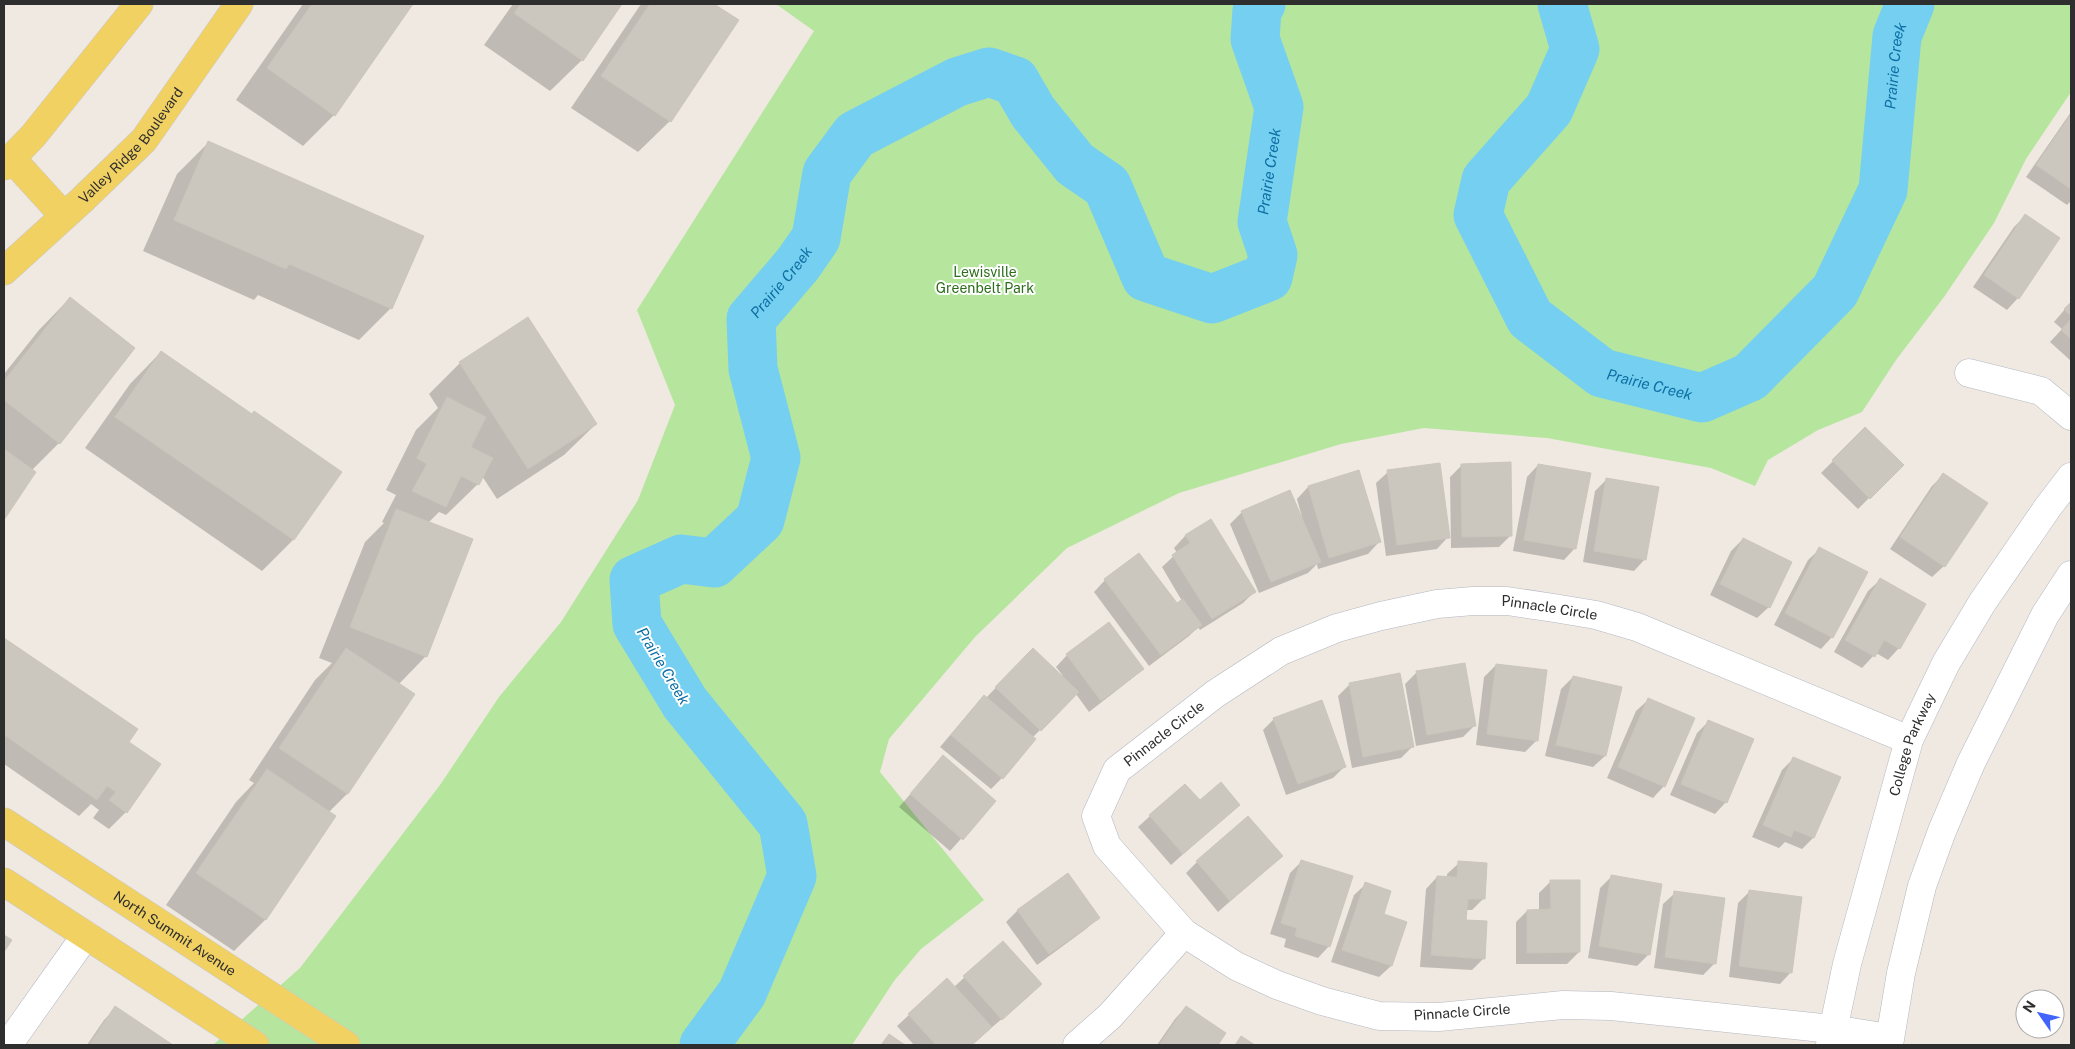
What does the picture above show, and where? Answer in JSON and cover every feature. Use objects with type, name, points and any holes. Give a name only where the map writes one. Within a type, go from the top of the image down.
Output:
[{"type":"main road","points":[[64,216],[8,162],[33,136],[138,4]]},
{"type":"main road","name":"Valley Ridge Boulevard","points":[[4,271],[144,140],[239,4]]},
{"type":"main road","name":"North Summit Avenue","points":[[4,822],[346,1045]]},
{"type":"main road","points":[[4,882],[255,1045]]},
{"type":"street","points":[[1969,373],[2041,391],[2071,416]]},
{"type":"street","name":"College Parkway","points":[[1831,1037],[1847,964],[1909,740],[1946,663],[1982,603],[2071,477]]},
{"type":"street","points":[[1889,1042],[1901,973],[1922,886],[1942,830],[1971,763],[2045,615],[2071,575]]},
{"type":"street","name":"Pinnacle Circle","points":[[1889,1042],[1831,1037],[1611,1006],[1563,1005],[1439,1017],[1379,1016],[1322,1001],[1276,985],[1236,966],[1184,933],[1107,846],[1096,816],[1117,770],[1215,694],[1281,651],[1337,628],[1436,604],[1507,601],[1596,615],[1645,631],[1909,740]]},
{"type":"street","points":[[1077,1045],[1110,1016],[1184,933]]},
{"type":"street","points":[[8,1045],[86,935]]},
{"type":"green space","name":"Lewisville Greenbelt Park","points":[[776,4],[2071,4],[2071,92],[2026,159],[1994,223],[1944,297],[1896,360],[1862,412],[1818,430],[1768,460],[1755,486],[1711,468],[1547,438],[1424,428],[1341,444],[1179,493],[1067,548],[975,637],[889,739],[880,772],[984,900],[921,949],[894,981],[852,1045],[213,1045],[300,968],[440,785],[499,697],[561,622],[638,500],[675,405],[637,310],[814,31]]},
{"type":"building","points":[[312,4],[413,4],[335,116],[267,68]]},
{"type":"building","points":[[521,4],[622,4],[583,61],[514,13]]},
{"type":"building","points":[[650,4],[714,4],[739,20],[671,122],[601,76]]},
{"type":"building","points":[[2071,114],[2071,189],[2036,165]]},
{"type":"building","points":[[208,141],[424,236],[392,309],[289,264],[286,269],[174,220]]},
{"type":"building","points":[[2025,214],[2060,238],[2019,299],[1984,275]]},
{"type":"building","points":[[70,297],[135,348],[60,444],[4,400],[4,381]]},
{"type":"building","points":[[2071,302],[2071,316],[2064,309]]},
{"type":"building","points":[[528,317],[597,424],[528,469],[459,362]]},
{"type":"building","points":[[2071,319],[2071,339],[2061,330]]},
{"type":"building","points":[[161,351],[252,414],[254,411],[342,472],[294,540],[115,417]]},
{"type":"building","points":[[447,397],[486,417],[471,447],[493,458],[479,485],[461,476],[446,507],[412,491],[427,464],[417,458]]},
{"type":"building","points":[[1865,427],[1904,465],[1870,499],[1832,460]]},
{"type":"building","points":[[4,449],[36,472],[4,520]]},
{"type":"building","points":[[1511,462],[1512,536],[1462,537],[1461,464]]},
{"type":"building","points":[[1440,463],[1450,538],[1397,545],[1387,470]]},
{"type":"building","points":[[1538,464],[1591,473],[1576,549],[1524,540]]},
{"type":"building","points":[[1359,470],[1381,542],[1329,558],[1308,486]]},
{"type":"building","points":[[1943,473],[1988,503],[1945,567],[1900,537]]},
{"type":"building","points":[[1606,478],[1659,487],[1646,560],[1594,551]]},
{"type":"building","points":[[1290,490],[1321,562],[1271,582],[1241,511]]},
{"type":"building","points":[[396,509],[473,539],[427,657],[350,627]]},
{"type":"building","points":[[1211,519],[1256,592],[1212,619],[1172,555],[1190,543],[1185,535]]},
{"type":"building","points":[[1743,538],[1792,562],[1770,608],[1720,584]]},
{"type":"building","points":[[1819,547],[1868,572],[1833,638],[1785,613]]},
{"type":"building","points":[[1139,553],[1177,603],[1183,599],[1202,625],[1161,655],[1104,579]]},
{"type":"building","points":[[1880,578],[1926,604],[1900,649],[1884,640],[1875,657],[1845,640]]},
{"type":"building","points":[[1109,622],[1144,669],[1101,701],[1066,654]]},
{"type":"building","points":[[4,638],[138,729],[129,742],[161,764],[127,813],[109,800],[116,792],[107,786],[97,800],[6,736],[4,737]]},
{"type":"building","points":[[346,648],[415,694],[348,794],[279,748]]},
{"type":"building","points":[[1033,648],[1079,692],[1041,731],[995,687]]},
{"type":"building","points":[[1465,663],[1476,726],[1427,735],[1416,671]]},
{"type":"building","points":[[1496,664],[1547,670],[1538,741],[1487,734]]},
{"type":"building","points":[[1400,673],[1414,747],[1363,757],[1349,683]]},
{"type":"building","points":[[1573,676],[1622,687],[1606,756],[1556,745]]},
{"type":"building","points":[[984,695],[1036,739],[1003,779],[951,735]]},
{"type":"building","points":[[1648,698],[1695,718],[1665,787],[1618,767]]},
{"type":"building","points":[[1322,700],[1346,767],[1298,784],[1273,718]]},
{"type":"building","points":[[1708,720],[1754,739],[1727,803],[1681,784]]},
{"type":"building","points":[[943,755],[996,801],[963,840],[910,794]]},
{"type":"building","points":[[1793,757],[1841,777],[1814,838],[1794,830],[1791,837],[1763,825]]},
{"type":"building","points":[[267,769],[336,816],[266,920],[196,873]]},
{"type":"building","points":[[1221,782],[1240,805],[1183,854],[1149,815],[1185,784],[1200,800]]},
{"type":"building","points":[[1248,816],[1283,856],[1230,901],[1196,861]]},
{"type":"building","points":[[1301,860],[1353,876],[1330,947],[1295,936],[1297,928],[1281,923]]},
{"type":"building","points":[[1458,861],[1487,863],[1485,899],[1468,899],[1466,920],[1487,921],[1485,959],[1431,955],[1437,876],[1457,877]]},
{"type":"building","points":[[1068,873],[1100,918],[1049,954],[1017,910]]},
{"type":"building","points":[[1611,875],[1662,884],[1650,955],[1599,946]]},
{"type":"building","points":[[1550,880],[1580,880],[1580,952],[1527,953],[1527,910],[1551,909]]},
{"type":"building","points":[[1365,882],[1391,891],[1384,914],[1407,922],[1392,966],[1342,950]]},
{"type":"building","points":[[1749,890],[1802,897],[1792,973],[1739,966]]},
{"type":"building","points":[[1674,891],[1725,898],[1716,964],[1665,957]]},
{"type":"building","points":[[4,935],[12,940],[4,952]]},
{"type":"building","points":[[1003,941],[1042,984],[1002,1020],[963,976]]},
{"type":"building","points":[[947,978],[992,1027],[972,1045],[936,1045],[908,1014]]},
{"type":"building","points":[[115,1006],[173,1045],[89,1045]]},
{"type":"building","points":[[1186,1006],[1226,1033],[1218,1045],[1159,1045]]},
{"type":"building","points":[[889,1034],[905,1045],[881,1045]]},
{"type":"building","points":[[1241,1036],[1255,1045],[1235,1045]]},
{"type":"waterway","name":"Prairie Creek","points":[[704,1045],[742,993],[792,876],[783,824],[685,703],[637,624],[634,580],[681,559],[714,563],[760,520],[776,458],[753,369],[751,319],[798,264],[816,238],[827,173],[855,135],[957,82],[989,72],[1015,81],[1033,112],[1075,164],[1107,186],[1146,277],[1212,299],[1268,277],[1273,255],[1262,222],[1279,107],[1255,39],[1257,10],[1261,4]]},
{"type":"waterway","name":"Prairie Creek","points":[[1562,4],[1575,49],[1549,109],[1486,180],[1478,215],[1530,318],[1602,373],[1702,398],[1750,377],[1835,291],[1883,190],[1897,36],[1910,4]]}]
